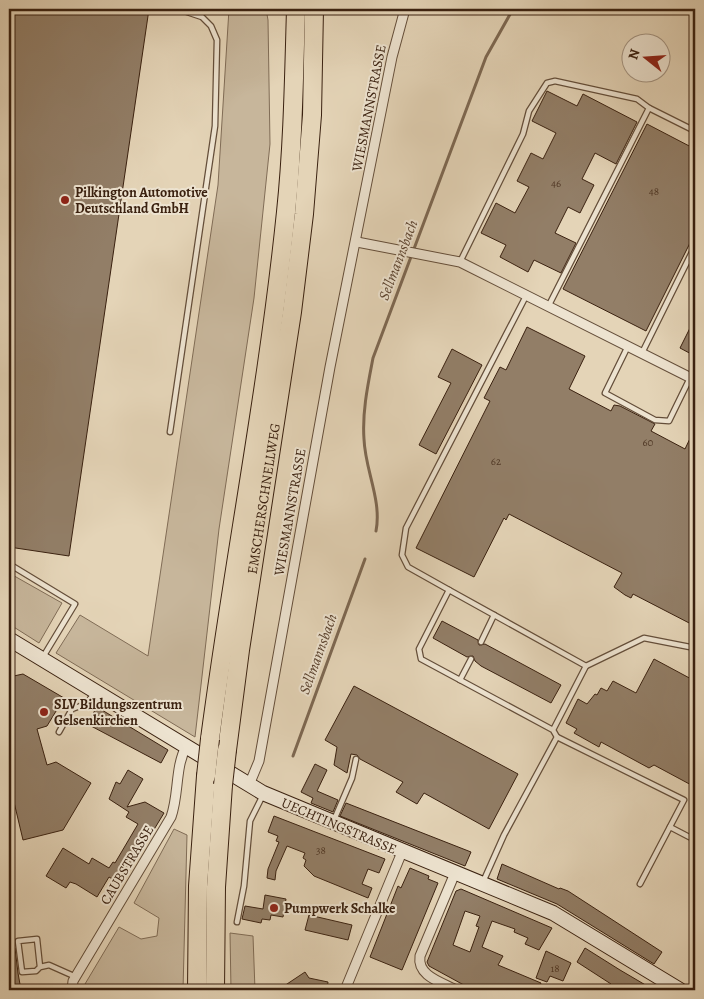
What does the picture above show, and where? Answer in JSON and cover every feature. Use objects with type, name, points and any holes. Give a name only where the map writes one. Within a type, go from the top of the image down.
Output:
[{"type":"highway","name":"EMSCHERSCHNELLWEG","points":[[197,990],[198,886],[206,776],[274,309],[286,211],[294,110],[296,9]]},
{"type":"highway","name":"EMSCHERSCHNELLWEG","points":[[215,990],[216,887],[223,785],[240,650],[292,312],[303,224],[312,115],[314,9]]},
{"type":"street","name":"WIESMANNSTRASSE","points":[[249,785],[259,761],[330,368],[357,242],[392,57],[405,9]]},
{"type":"street","points":[[357,242],[460,262],[693,379]]},
{"type":"street","name":"UECHTINGSTRASSE","points":[[10,642],[96,690],[263,794],[553,913],[680,990]]},
{"type":"street","name":"CAUBSTRASSE","points":[[72,990],[76,977],[171,817],[176,803],[181,756],[186,747]]},
{"type":"street","points":[[345,990],[402,852]]},
{"type":"street","points":[[455,873],[420,956],[419,965],[422,972],[456,990]]},
{"type":"lane","points":[[170,432],[216,116],[217,40],[212,26],[202,17],[178,9]]},
{"type":"lane","points":[[460,262],[523,134],[530,111],[546,82],[555,81],[637,99],[649,108],[695,131]]},
{"type":"lane","points":[[548,305],[649,108]]},
{"type":"lane","points":[[642,353],[695,246]]},
{"type":"lane","points":[[526,296],[406,528],[402,555],[408,567],[586,666]]},
{"type":"lane","points":[[628,345],[605,392],[655,420],[669,421],[693,379]]},
{"type":"lane","points":[[9,564],[74,604],[42,659]]},
{"type":"lane","points":[[449,590],[419,649],[421,659],[553,730],[557,737],[684,800],[640,884]]},
{"type":"lane","points":[[481,642],[494,615]]},
{"type":"lane","points":[[553,730],[586,666],[644,638],[695,648]]},
{"type":"lane","points":[[460,680],[471,659]]},
{"type":"lane","points":[[59,732],[72,710],[86,704],[96,690]]},
{"type":"lane","points":[[482,883],[504,835],[557,737]]},
{"type":"lane","points":[[333,823],[352,778],[356,759]]},
{"type":"lane","points":[[237,922],[244,886],[250,821],[263,794]]},
{"type":"lane","points":[[670,827],[695,840]]},
{"type":"lane","points":[[40,967],[37,939],[18,940],[22,972],[36,971],[40,967],[49,965],[76,977]]},
{"type":"shaded area","points":[[229,9],[266,9],[268,20],[270,144],[254,298],[219,529],[195,737],[56,653],[80,615],[148,656],[218,185]]},
{"type":"shaded area","points":[[9,573],[62,603],[39,643],[9,624]]},
{"type":"shaded area","points":[[174,829],[187,835],[183,990],[95,990],[85,984],[119,927],[141,939],[157,936],[159,918],[134,903]]},
{"type":"shaded area","points":[[230,933],[253,936],[255,990],[231,990]]},
{"type":"building","name":"Pilkington Automotive Deutschland GmbH","points":[[9,9],[149,9],[69,556],[9,547]]},
{"type":"building","points":[[547,91],[577,106],[583,94],[637,122],[616,164],[595,153],[582,179],[594,185],[580,213],[568,207],[555,233],[576,243],[561,273],[534,260],[528,272],[500,257],[506,245],[481,233],[496,203],[515,213],[529,187],[517,181],[531,153],[543,159],[556,133],[532,121]]},
{"type":"building","points":[[647,124],[695,149],[695,233],[646,331],[563,289]]},
{"type":"building","points":[[695,318],[695,356],[680,348]]},
{"type":"building","points":[[527,327],[585,356],[569,389],[611,411],[614,405],[620,406],[655,424],[651,431],[685,449],[695,428],[695,626],[633,594],[631,598],[625,595],[614,587],[622,573],[509,514],[506,520],[504,518],[474,577],[416,548],[490,401],[484,398],[500,367],[506,370]]},
{"type":"building","points":[[452,349],[482,365],[436,454],[419,445],[451,383],[438,377]]},
{"type":"building","points":[[442,621],[478,640],[479,645],[485,644],[561,685],[551,703],[481,666],[475,661],[473,656],[467,657],[433,638]]},
{"type":"building","points":[[654,659],[695,681],[695,787],[654,765],[649,768],[601,742],[599,747],[574,733],[577,729],[566,723],[578,699],[587,704],[595,694],[597,695],[601,688],[607,691],[613,681],[636,693]]},
{"type":"building","points":[[23,674],[64,698],[47,726],[37,729],[47,765],[56,762],[91,783],[63,830],[23,840],[9,781],[9,677]]},
{"type":"building","points":[[354,686],[518,774],[489,829],[424,793],[417,804],[396,792],[403,782],[360,759],[357,755],[351,754],[347,773],[334,765],[337,747],[325,740]]},
{"type":"building","points":[[97,707],[168,750],[161,763],[91,726],[93,722],[89,720]]},
{"type":"building","points":[[315,764],[327,770],[317,791],[338,800],[333,812],[311,803],[313,798],[301,792]]},
{"type":"building","points":[[128,770],[143,779],[127,807],[145,802],[164,813],[121,884],[109,877],[97,897],[76,884],[70,882],[66,888],[46,876],[63,848],[89,864],[92,858],[109,868],[113,862],[115,863],[138,824],[126,817],[129,812],[109,799],[116,782],[120,784]]},
{"type":"building","points":[[346,803],[471,852],[465,866],[340,816]]},
{"type":"building","points":[[274,816],[385,859],[379,873],[368,869],[362,884],[372,888],[368,898],[314,876],[304,866],[306,860],[303,858],[305,853],[287,846],[276,871],[275,880],[267,878],[268,869],[279,842],[276,841],[278,836],[268,832]]},
{"type":"building","points":[[502,864],[559,889],[568,891],[662,952],[654,964],[557,904],[497,879]]},
{"type":"building","points":[[410,868],[429,876],[428,879],[438,883],[402,970],[370,957],[398,886],[401,888]]},
{"type":"building","points":[[461,889],[552,928],[539,950],[525,944],[528,938],[514,932],[515,929],[492,921],[482,947],[503,956],[498,965],[541,983],[538,990],[523,985],[521,990],[512,986],[510,990],[473,990],[429,966],[427,962],[456,891]],"holes":[[[465,911],[480,916],[476,926],[479,927],[470,952],[453,945]]]},
{"type":"building","name":"Pumpwerk Schalke","points":[[265,895],[286,899],[283,917],[271,915],[270,920],[262,919],[261,923],[242,919],[245,906],[263,909]]},
{"type":"building","points":[[309,915],[352,925],[348,940],[305,930]]},
{"type":"building","points":[[15,948],[21,990],[9,990],[9,949]]},
{"type":"building","points":[[585,948],[654,990],[607,990],[611,984],[577,962]]},
{"type":"building","points":[[546,951],[571,963],[563,981],[550,976],[547,982],[536,978]]},
{"type":"building","points":[[305,972],[309,978],[328,982],[327,990],[278,990]]},
{"type":"waterway","name":"Sellmannsbach","points":[[376,531],[377,508],[365,451],[364,429],[366,398],[373,358],[486,57],[513,9]]},
{"type":"waterway","name":"Sellmannsbach","points":[[293,756],[365,559]]},
{"type":"place","name":"Pilkington Automotive Deutschland GmbH","points":[[65,200]]},
{"type":"place","name":"SLV Bildungszentrum Gelsenkirchen","points":[[44,712]]},
{"type":"place","name":"Pumpwerk Schalke","points":[[274,908]]}]
